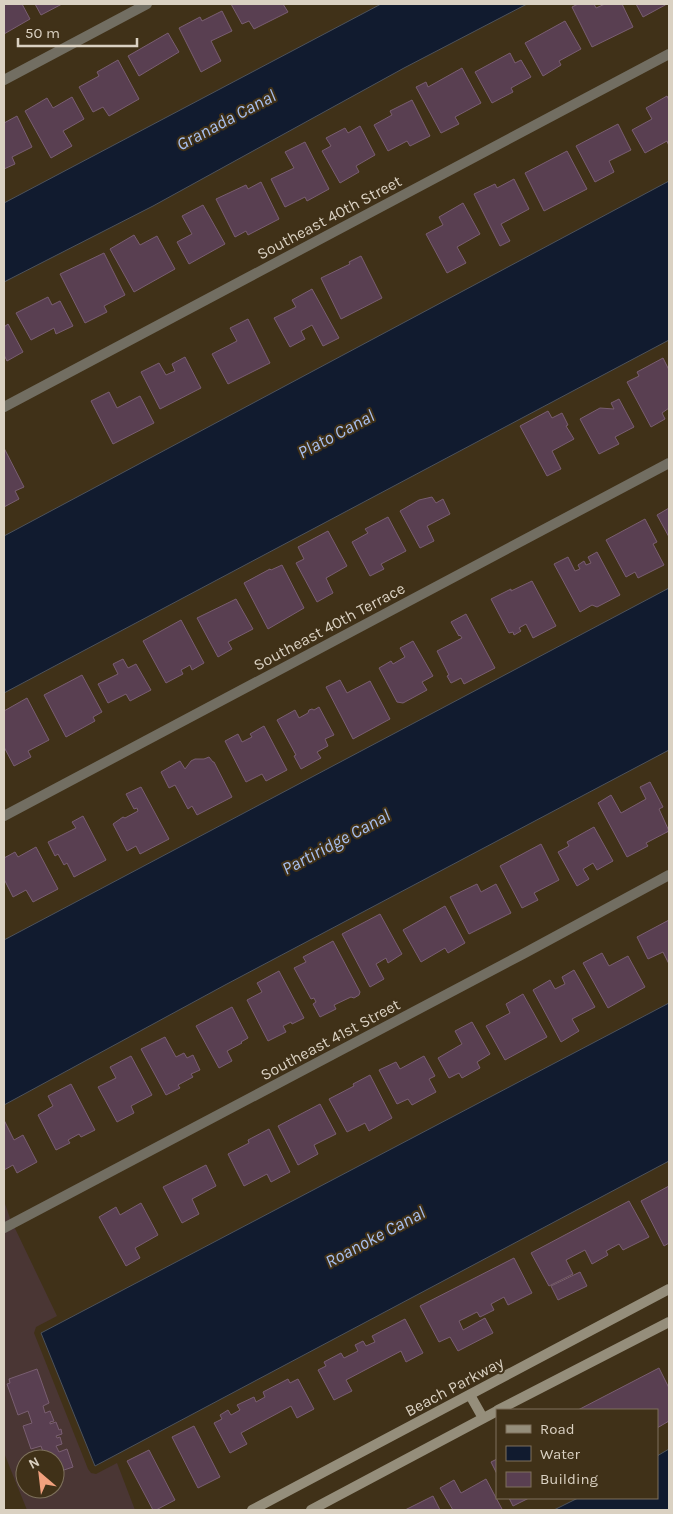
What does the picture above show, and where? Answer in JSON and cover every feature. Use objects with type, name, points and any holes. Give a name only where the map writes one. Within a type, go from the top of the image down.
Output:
[{"type":"street","points":[[4,80],[147,4]]},
{"type":"street","name":"Southeast 40th Street","points":[[4,407],[669,54]]},
{"type":"street","name":"Southeast 40th Terrace","points":[[4,816],[669,463]]},
{"type":"street","name":"Southeast 41st Street","points":[[4,1228],[669,875]]},
{"type":"street","name":"Beach Parkway","points":[[252,1510],[669,1289]]},
{"type":"street","points":[[501,1409],[669,1322]]},
{"type":"street","points":[[470,1395],[483,1418]]},
{"type":"street","points":[[311,1510],[496,1412]]},
{"type":"shaded area","points":[[4,1201],[10,1218],[57,1316],[36,1327],[34,1333],[88,1469],[91,1473],[96,1474],[117,1463],[135,1510],[27,1510],[23,1499],[65,1499],[65,1449],[15,1449],[15,1480],[4,1453]]},
{"type":"water","name":"Granada Canal","points":[[381,4],[527,4],[404,68],[153,206],[4,282],[4,203]]},
{"type":"water","name":"Plato Canal","points":[[669,181],[669,340],[4,693],[4,536]]},
{"type":"water","name":"Partiridge Canal","points":[[669,588],[669,750],[225,985],[4,1105],[4,940]]},
{"type":"water","name":"Roanoke Canal","points":[[669,1003],[669,1161],[95,1466],[41,1333]]},
{"type":"water","points":[[669,1449],[669,1510],[554,1510],[576,1499],[658,1499],[658,1455]]},
{"type":"building","points":[[4,4],[22,4],[30,19],[4,34]]},
{"type":"building","points":[[35,4],[62,4],[41,15]]},
{"type":"building","points":[[231,4],[283,4],[288,12],[254,29],[249,21],[242,24]]},
{"type":"building","points":[[578,4],[594,4],[596,8],[605,4],[622,4],[633,27],[592,47],[572,7]]},
{"type":"building","points":[[636,4],[667,4],[643,17]]},
{"type":"building","points":[[222,11],[232,31],[211,41],[221,61],[201,72],[179,28],[200,17],[202,21]]},
{"type":"building","points":[[565,21],[581,49],[559,61],[561,65],[543,76],[525,43]]},
{"type":"building","points":[[168,33],[179,52],[139,76],[128,56]]},
{"type":"building","points":[[510,53],[515,63],[521,60],[531,77],[511,88],[513,92],[492,103],[475,72]]},
{"type":"building","points":[[118,60],[139,99],[109,116],[103,107],[93,112],[79,87],[99,76],[97,72]]},
{"type":"building","points":[[462,68],[481,103],[455,117],[459,124],[441,133],[416,87],[426,82],[428,87]]},
{"type":"building","points":[[667,96],[669,100],[669,146],[667,141],[645,153],[632,130],[652,119],[646,108]]},
{"type":"building","points":[[72,97],[84,119],[63,131],[72,146],[51,158],[25,111],[47,98],[53,108]]},
{"type":"building","points":[[412,100],[430,136],[410,146],[407,141],[388,151],[374,125],[392,115],[390,111]]},
{"type":"building","points":[[17,116],[32,147],[12,157],[15,164],[4,169],[4,123]]},
{"type":"building","points":[[618,124],[631,150],[609,161],[614,172],[595,182],[576,146]]},
{"type":"building","points":[[360,126],[375,155],[356,166],[359,172],[340,183],[322,151],[331,146],[326,138],[345,128],[348,133]]},
{"type":"building","points":[[305,142],[329,189],[307,201],[305,197],[285,207],[271,179],[294,168],[285,152]]},
{"type":"building","points":[[567,151],[587,189],[544,211],[525,173]]},
{"type":"building","points":[[514,179],[529,209],[501,224],[510,241],[500,246],[474,194],[495,184],[497,188]]},
{"type":"building","points":[[261,182],[279,219],[248,235],[246,231],[235,237],[216,199],[246,185],[248,189]]},
{"type":"building","points":[[463,203],[480,234],[457,247],[466,263],[447,273],[426,234],[443,225],[439,217]]},
{"type":"building","points":[[203,205],[225,244],[189,264],[177,242],[192,234],[182,216]]},
{"type":"building","points":[[134,235],[140,245],[157,236],[175,269],[134,292],[110,249]]},
{"type":"building","points":[[104,253],[125,295],[104,306],[107,312],[85,323],[60,274]]},
{"type":"building","points":[[361,256],[382,298],[341,319],[321,278],[350,264],[349,262]]},
{"type":"building","points":[[312,289],[339,338],[323,346],[312,325],[301,331],[305,339],[290,347],[274,318],[296,307],[292,300]]},
{"type":"building","points":[[48,297],[52,305],[60,301],[73,326],[56,334],[54,328],[31,340],[16,313]]},
{"type":"building","points":[[248,319],[270,363],[228,384],[212,354],[237,341],[230,328]]},
{"type":"building","points":[[8,324],[23,352],[7,361],[4,355],[4,327]]},
{"type":"building","points":[[185,357],[201,388],[160,409],[141,372],[159,363],[166,375],[175,371],[172,364]]},
{"type":"building","points":[[663,358],[669,370],[669,408],[662,413],[665,419],[651,427],[627,382],[639,376],[637,372]]},
{"type":"building","points":[[109,392],[117,408],[140,396],[154,423],[113,444],[91,401]]},
{"type":"building","points":[[619,399],[634,427],[615,437],[619,444],[599,454],[580,419],[600,408],[614,409],[611,403]]},
{"type":"building","points":[[548,411],[552,418],[562,413],[568,425],[566,426],[574,439],[552,451],[561,469],[547,476],[520,426]]},
{"type":"building","points":[[4,448],[24,487],[15,491],[19,499],[4,507]]},
{"type":"building","points":[[432,497],[436,503],[443,499],[450,514],[427,526],[434,541],[420,548],[400,511],[419,500]]},
{"type":"building","points":[[669,508],[669,537],[657,515]]},
{"type":"building","points":[[388,517],[406,551],[381,564],[384,569],[370,576],[352,542],[368,533],[365,529]]},
{"type":"building","points":[[645,519],[657,542],[653,544],[664,565],[638,578],[635,572],[626,577],[606,540]]},
{"type":"building","points":[[328,531],[347,566],[326,578],[333,593],[317,602],[296,563],[304,559],[298,547]]},
{"type":"building","points":[[597,552],[620,595],[597,607],[592,605],[580,612],[554,564],[568,557],[575,571],[580,569],[578,565],[584,561],[586,565],[591,563],[588,557]]},
{"type":"building","points":[[282,565],[304,608],[268,629],[244,583],[270,569]]},
{"type":"building","points":[[532,581],[556,626],[533,638],[526,624],[519,628],[521,631],[514,635],[513,632],[509,633],[491,599]]},
{"type":"building","points":[[236,599],[253,629],[228,642],[232,649],[218,657],[197,618]]},
{"type":"building","points":[[466,614],[495,668],[464,684],[461,678],[451,683],[437,651],[462,638],[451,622]]},
{"type":"building","points":[[181,620],[204,663],[192,670],[190,665],[181,670],[183,674],[166,683],[143,641]]},
{"type":"building","points":[[413,641],[433,676],[422,682],[427,690],[403,703],[397,702],[379,668],[391,661],[393,664],[405,657],[400,648]]},
{"type":"building","points":[[123,659],[128,668],[136,664],[151,690],[130,701],[126,694],[108,703],[98,684],[118,674],[113,664]]},
{"type":"building","points":[[82,675],[102,712],[93,717],[95,721],[66,737],[44,695]]},
{"type":"building","points":[[340,680],[347,693],[370,681],[390,719],[353,739],[326,687]]},
{"type":"building","points":[[27,698],[49,740],[28,751],[31,757],[14,766],[4,747],[4,711]]},
{"type":"building","points":[[319,707],[334,735],[325,739],[328,746],[317,752],[321,758],[301,769],[294,756],[296,755],[277,720],[295,710],[299,718],[308,713],[309,710]]},
{"type":"building","points":[[264,726],[287,770],[266,781],[262,774],[246,782],[225,741],[238,734],[242,742],[252,737],[250,734]]},
{"type":"building","points":[[209,757],[214,762],[232,797],[197,815],[192,806],[188,809],[175,785],[169,788],[161,772],[180,761],[185,769],[195,759]]},
{"type":"building","points":[[650,782],[663,807],[659,809],[669,831],[646,843],[648,846],[627,857],[598,803],[611,795],[621,813],[646,799],[640,787]]},
{"type":"building","points":[[141,787],[169,839],[140,854],[136,846],[127,851],[113,824],[123,817],[125,818],[138,811],[137,808],[134,809],[126,794]]},
{"type":"building","points":[[83,816],[106,860],[74,877],[67,863],[64,865],[58,854],[55,856],[48,842],[76,828],[72,822]]},
{"type":"building","points":[[594,827],[613,861],[597,870],[593,863],[583,869],[589,879],[577,886],[558,852],[569,846],[567,842]]},
{"type":"building","points":[[541,844],[559,880],[534,893],[538,900],[522,908],[500,866]]},
{"type":"building","points":[[36,847],[58,889],[33,902],[26,890],[13,897],[4,879],[4,858],[15,852],[18,857]]},
{"type":"building","points":[[477,884],[481,892],[496,884],[511,913],[469,934],[450,897]]},
{"type":"building","points":[[445,906],[465,943],[448,953],[445,948],[421,962],[403,930]]},
{"type":"building","points":[[380,914],[402,954],[388,963],[386,958],[376,964],[384,979],[370,987],[342,934]]},
{"type":"building","points":[[669,920],[669,964],[663,952],[648,959],[637,937]]},
{"type":"building","points":[[333,941],[360,992],[354,998],[351,997],[334,1005],[336,1009],[320,1017],[313,1004],[316,1002],[314,998],[311,999],[294,968],[306,962],[303,957]]},
{"type":"building","points":[[602,953],[609,966],[628,956],[645,987],[608,1008],[583,963]]},
{"type":"building","points":[[574,970],[595,1007],[572,1019],[579,1031],[561,1042],[533,990],[550,980],[555,989],[565,984],[562,977]]},
{"type":"building","points":[[279,971],[304,1018],[283,1026],[286,1032],[268,1041],[247,1000],[262,992],[257,983]]},
{"type":"building","points":[[523,994],[547,1037],[505,1060],[486,1026],[510,1013],[506,1004]]},
{"type":"building","points":[[232,1007],[248,1038],[227,1051],[232,1061],[219,1068],[196,1026]]},
{"type":"building","points":[[472,1022],[490,1054],[477,1062],[480,1068],[462,1078],[459,1073],[449,1078],[438,1058],[462,1044],[455,1031]]},
{"type":"building","points":[[165,1037],[176,1057],[184,1053],[187,1058],[193,1055],[200,1070],[191,1074],[193,1077],[178,1085],[180,1088],[166,1095],[141,1049]]},
{"type":"building","points":[[131,1056],[152,1095],[131,1106],[134,1113],[117,1122],[98,1087],[116,1078],[110,1067]]},
{"type":"building","points":[[424,1056],[435,1076],[429,1079],[436,1092],[412,1105],[408,1099],[397,1104],[379,1070],[396,1062],[400,1069]]},
{"type":"building","points":[[370,1075],[392,1118],[369,1131],[365,1123],[347,1132],[329,1099]]},
{"type":"building","points":[[71,1084],[95,1130],[81,1137],[79,1134],[68,1140],[70,1143],[56,1150],[38,1115],[53,1106],[48,1096]]},
{"type":"building","points":[[320,1104],[336,1134],[314,1145],[318,1154],[298,1165],[278,1126]]},
{"type":"building","points":[[4,1120],[14,1140],[23,1135],[37,1162],[17,1173],[13,1165],[4,1170]]},
{"type":"building","points":[[269,1129],[290,1172],[271,1182],[267,1174],[244,1186],[228,1154],[249,1143],[248,1140]]},
{"type":"building","points":[[206,1165],[216,1186],[192,1199],[199,1214],[182,1223],[163,1187]]},
{"type":"building","points":[[669,1186],[669,1243],[664,1246],[641,1201]]},
{"type":"building","points":[[629,1201],[649,1237],[623,1250],[619,1244],[606,1251],[608,1255],[592,1264],[585,1250],[566,1260],[573,1274],[549,1286],[531,1253]]},
{"type":"building","points":[[141,1203],[158,1235],[135,1248],[140,1258],[126,1266],[99,1217],[116,1207],[120,1215]]},
{"type":"building","points":[[514,1258],[532,1293],[508,1305],[504,1297],[491,1304],[494,1310],[480,1317],[477,1312],[459,1321],[463,1330],[485,1318],[493,1333],[458,1351],[450,1337],[439,1342],[420,1306]]},
{"type":"building","points":[[580,1272],[587,1286],[558,1300],[551,1286]]},
{"type":"building","points":[[405,1319],[423,1353],[406,1362],[401,1351],[346,1380],[352,1391],[334,1400],[318,1370],[326,1366],[324,1362],[341,1353],[344,1358],[358,1351],[355,1345],[363,1341],[366,1346],[375,1342],[372,1336]]},
{"type":"building","points":[[659,1368],[669,1388],[669,1421],[658,1427],[658,1409],[580,1409]]},
{"type":"building","points":[[37,1369],[49,1403],[43,1406],[45,1413],[50,1411],[54,1421],[50,1422],[50,1424],[56,1422],[59,1430],[61,1429],[62,1434],[56,1436],[57,1438],[60,1437],[62,1444],[56,1446],[58,1449],[42,1449],[41,1446],[31,1449],[23,1426],[32,1423],[28,1411],[18,1415],[7,1384],[10,1383],[9,1379]]},
{"type":"building","points":[[288,1379],[290,1383],[298,1379],[314,1409],[297,1418],[291,1406],[241,1433],[247,1444],[230,1453],[214,1423],[222,1419],[220,1415],[228,1410],[231,1415],[240,1410],[237,1405],[254,1397],[256,1402],[265,1397],[263,1392]]},
{"type":"building","points":[[194,1426],[220,1477],[198,1488],[172,1437]]},
{"type":"building","points":[[67,1449],[73,1467],[65,1470],[65,1450]]},
{"type":"building","points":[[149,1450],[175,1500],[156,1510],[153,1510],[127,1461]]},
{"type":"building","points":[[496,1460],[496,1472],[491,1462]]},
{"type":"building","points":[[486,1479],[502,1509],[453,1510],[440,1488],[454,1480],[461,1493]]},
{"type":"building","points":[[433,1496],[440,1510],[405,1510]]},
{"type":"building","points":[[510,1499],[527,1499],[513,1506]]}]
